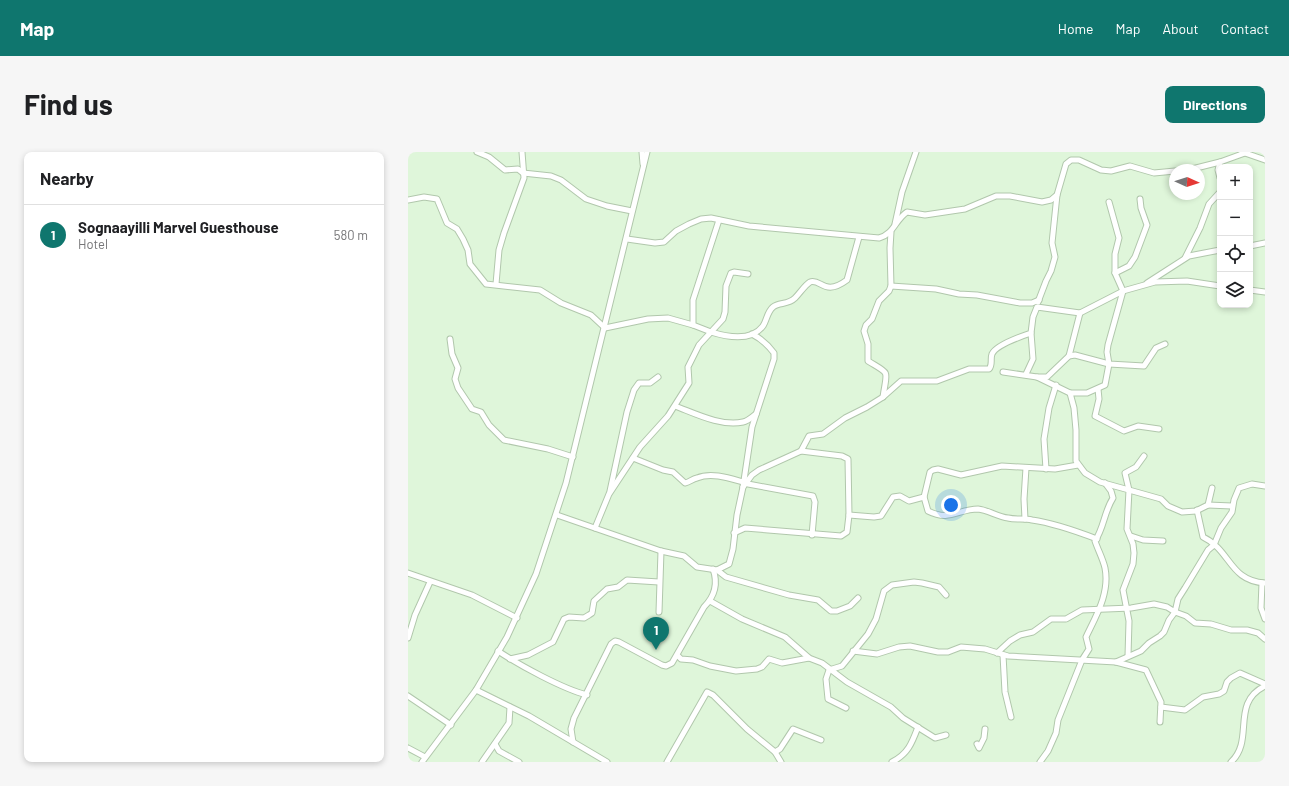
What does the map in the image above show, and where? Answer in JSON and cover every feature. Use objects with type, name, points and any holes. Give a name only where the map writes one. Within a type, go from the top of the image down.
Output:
[{"type":"street","points":[[477,152],[489,157],[505,170],[518,169],[523,173],[551,176],[562,180],[586,199],[607,206],[632,211]]},
{"type":"street","points":[[496,284],[499,250],[504,233],[522,188],[522,152]]},
{"type":"street","points":[[642,152],[643,169]]},
{"type":"street","points":[[408,748],[424,760],[451,725],[476,690],[517,618],[536,574],[556,515],[573,457],[647,152]]},
{"type":"street","points":[[894,227],[902,192],[916,152]]},
{"type":"street","points":[[1205,166],[1220,162],[1243,152],[1265,160]]},
{"type":"street","points":[[1026,374],[1033,359],[1031,333],[1033,317],[1052,271],[1055,257],[1052,243],[1056,195],[1066,164],[1071,160],[1079,160],[1110,172],[1130,166],[1154,173],[1169,172]]},
{"type":"street","points":[[883,396],[887,375],[883,369],[868,361],[868,344],[864,331],[866,325],[872,319],[879,301],[889,291],[891,286],[891,232],[902,216],[907,212],[925,215],[966,209],[996,196],[1010,196],[1042,202],[1051,200],[1056,195]]},
{"type":"street","points":[[1185,258],[1200,228],[1209,204],[1217,195]]},
{"type":"street","points":[[408,200],[424,197],[437,199],[447,222],[457,229],[463,239],[468,250],[470,264],[486,284],[540,290],[561,303],[592,315],[605,328]]},
{"type":"street","points":[[1115,273],[1129,266],[1136,257],[1147,225],[1140,199]]},
{"type":"street","points":[[1003,372],[1037,378],[1056,385],[1070,393],[1088,393],[1105,385],[1109,364],[1107,352],[1108,345],[1123,291],[1115,273],[1115,254],[1119,238],[1109,202]]},
{"type":"street","points":[[627,239],[655,243],[664,242],[676,231],[701,219],[711,218],[749,226],[859,237],[879,238],[891,232]]},
{"type":"street","points":[[693,325],[693,300],[719,220]]},
{"type":"street","points":[[605,328],[648,319],[668,318],[732,337],[752,334],[763,326],[769,311],[775,305],[787,304],[810,283],[814,282],[831,288],[838,287],[848,280],[859,237]]},
{"type":"street","points":[[1253,245],[1265,243]]},
{"type":"street","points":[[1144,284],[1185,258],[1198,253],[1217,250]]},
{"type":"street","points":[[609,494],[640,447],[675,406],[689,383],[688,367],[699,345],[723,319],[726,304],[726,286],[731,273],[748,274]]},
{"type":"street","points":[[1037,307],[1080,313],[1123,291],[1144,284],[1161,281],[1187,281],[1217,286]]},
{"type":"street","points":[[891,286],[936,289],[959,294],[977,295],[1020,302],[1032,303],[1039,300]]},
{"type":"street","points":[[1253,290],[1265,292]]},
{"type":"street","points":[[1037,378],[1047,377],[1069,356],[1080,313]]},
{"type":"street","points":[[801,452],[809,436],[822,434],[845,418],[868,407],[901,381],[937,381],[969,370],[989,369],[991,366],[992,353],[996,348],[1031,333]]},
{"type":"street","points":[[715,570],[729,564],[734,549],[734,533],[744,484],[752,427],[774,353],[761,338],[752,334]]},
{"type":"street","points":[[450,339],[452,354],[458,368],[455,379],[458,388],[466,402],[472,409],[481,412],[497,434],[504,440],[548,449],[573,457]]},
{"type":"street","points":[[1069,356],[1075,355],[1109,364],[1144,366],[1156,348],[1165,344]]},
{"type":"street","points":[[596,528],[609,494],[627,412],[634,390],[638,383],[650,383],[658,378]]},
{"type":"street","points":[[1046,469],[1044,439],[1049,408],[1056,385]]},
{"type":"street","points":[[1098,389],[1099,399],[1095,416],[1124,431],[1138,426],[1160,429]]},
{"type":"street","points":[[1070,393],[1074,408],[1076,456],[1078,465],[1085,473],[1105,483],[1161,499],[1168,506],[1182,512],[1197,510],[1208,505],[1232,506]]},
{"type":"street","points":[[675,406],[698,417],[719,421],[743,422],[756,414]]},
{"type":"street","points":[[734,533],[741,529],[749,528],[812,535],[841,536],[847,529],[849,515],[848,459],[842,456],[801,452],[759,470],[744,484]]},
{"type":"street","points":[[1128,656],[1128,621],[1123,590],[1133,564],[1134,553],[1127,529],[1129,490],[1125,473],[1136,467],[1144,456]]},
{"type":"street","points":[[633,458],[663,470],[673,472],[685,483],[697,477],[716,476],[744,484],[813,496],[815,502],[812,535]]},
{"type":"street","points":[[1078,465],[1064,468],[1046,469],[1002,466],[961,475],[938,469],[933,470],[930,472],[924,497],[928,511],[935,515],[948,517],[958,513],[978,509],[1007,518],[1044,522],[1073,530],[1097,539]]},
{"type":"street","points":[[1025,519],[1024,499],[1026,468]]},
{"type":"street","points":[[1040,762],[1048,751],[1056,732],[1058,720],[1082,660],[1089,649],[1086,637],[1094,624],[1098,608],[1105,595],[1105,569],[1095,541],[1100,534],[1106,508],[1113,498],[1111,490],[1105,483]]},
{"type":"street","points":[[1116,662],[1141,651],[1164,632],[1169,620],[1175,612],[1178,599],[1208,550],[1214,545],[1221,528],[1232,512],[1232,506],[1239,488],[1252,484],[1265,486]]},
{"type":"street","points":[[1208,505],[1212,488]]},
{"type":"street","points":[[849,515],[874,517],[882,516],[893,497],[900,496],[909,501],[924,497]]},
{"type":"street","points":[[1197,510],[1203,538],[1214,545],[1239,575],[1253,583],[1263,583],[1261,608],[1265,619]]},
{"type":"street","points":[[556,515],[661,551],[684,556],[697,567],[715,570],[726,577],[789,595],[818,600],[831,611],[837,611],[850,606],[858,598]]},
{"type":"street","points":[[1130,536],[1143,540],[1163,541]]},
{"type":"street","points":[[659,612],[661,551]]},
{"type":"street","points":[[573,742],[571,729],[613,642],[619,642],[666,666],[672,663],[678,656],[704,607],[710,601],[716,588],[717,579],[715,570]]},
{"type":"street","points":[[408,573],[430,582],[472,595],[517,618]]},
{"type":"street","points":[[510,659],[528,655],[553,642],[564,619],[569,617],[584,618],[592,613],[594,601],[607,589],[618,587],[627,580],[659,582]]},
{"type":"street","points":[[408,638],[415,615],[430,582]]},
{"type":"street","points":[[829,670],[842,666],[868,634],[876,619],[884,591],[892,585],[914,582],[922,583],[939,587],[946,595]]},
{"type":"street","points":[[710,601],[742,619],[785,637],[809,658],[822,663],[829,670],[878,701],[891,707],[903,718],[936,738],[946,735]]},
{"type":"street","points":[[997,653],[1010,641],[1020,635],[1033,632],[1051,619],[1066,618],[1082,610],[1154,604],[1167,606],[1175,612],[1186,616],[1195,623],[1211,624],[1231,630],[1247,630],[1258,633],[1265,639]]},
{"type":"street","points":[[853,651],[877,654],[899,647],[910,646],[938,652],[948,652],[961,647],[985,650],[1003,655],[1116,662],[1146,670],[1161,702],[1160,722]]},
{"type":"street","points":[[498,651],[510,659],[573,691],[587,695]]},
{"type":"street","points":[[1003,655],[1005,692],[1011,718]]},
{"type":"street","points":[[678,656],[681,660],[693,660],[710,666],[736,671],[757,669],[762,667],[769,659],[782,663],[809,658]]},
{"type":"street","points":[[829,670],[826,679],[828,699],[846,708]]},
{"type":"street","points":[[1161,708],[1186,710],[1203,697],[1219,694],[1224,691],[1231,678],[1240,673],[1265,685],[1252,695],[1247,705],[1244,717],[1242,747],[1238,755],[1231,762]]},
{"type":"street","points":[[476,690],[529,716],[607,762]]},
{"type":"street","points":[[669,762],[687,726],[699,708],[704,694],[707,692],[713,694],[747,729],[775,752],[781,762]]},
{"type":"street","points":[[408,696],[451,725]]},
{"type":"street","points":[[482,762],[509,723],[510,707]]},
{"type":"street","points":[[892,762],[905,755],[911,746],[918,727]]},
{"type":"street","points":[[775,752],[780,749],[793,729],[821,740]]},
{"type":"street","points":[[977,744],[979,748],[984,738],[985,729]]},
{"type":"street","points":[[495,744],[499,752],[519,762]]},
{"type":"place","name":"Sognaayilli Marvel Guesthouse","points":[[656,650]]}]
